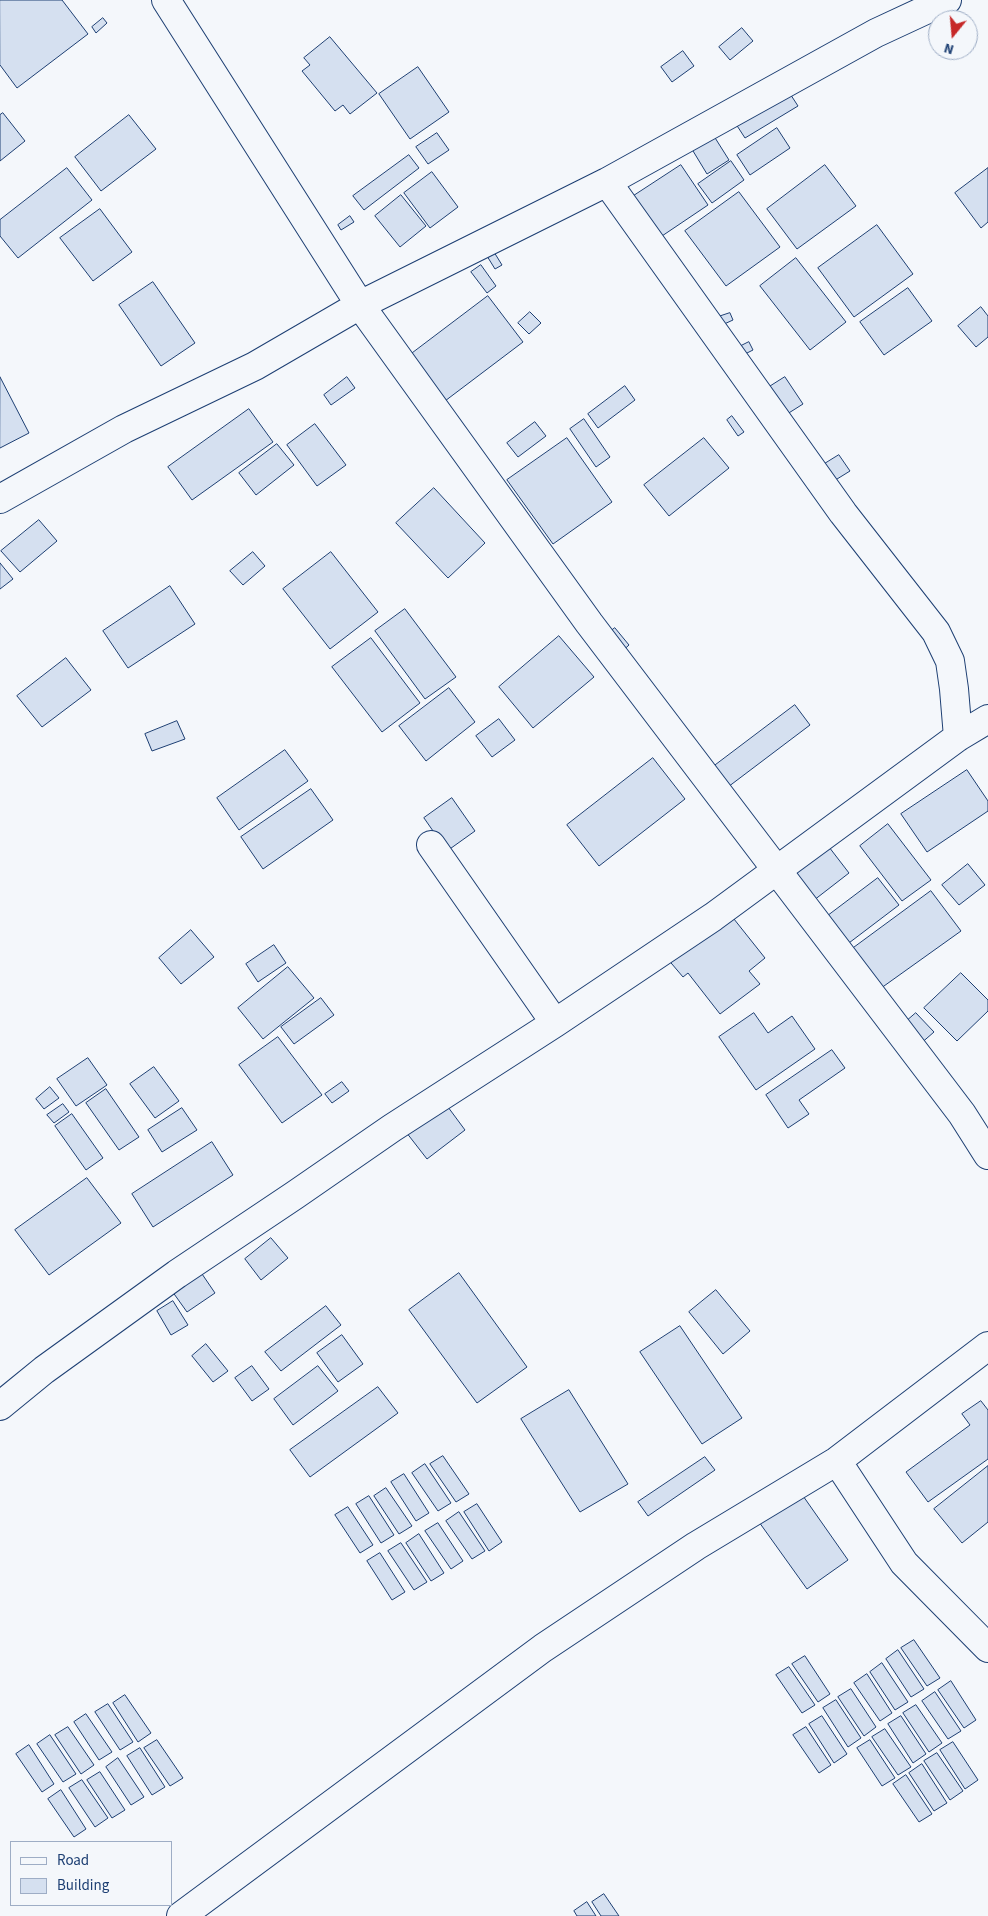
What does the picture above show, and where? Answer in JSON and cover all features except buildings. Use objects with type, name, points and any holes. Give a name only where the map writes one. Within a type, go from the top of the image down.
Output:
[{"type":"street","points":[[166,0],[360,305],[589,623],[962,1114],[988,1155]]},
{"type":"street","points":[[0,498],[124,428],[255,366],[360,305],[607,182],[876,33],[947,0]]},
{"type":"street","points":[[607,182],[843,513],[936,632],[950,661],[958,737]]},
{"type":"street","points":[[0,1406],[44,1370],[177,1274],[392,1128],[555,1023],[713,917],[958,737],[988,719]]},
{"type":"street","points":[[431,844],[555,1023]]},
{"type":"street","points":[[181,1916],[543,1648],[696,1546],[837,1461],[988,1346]]},
{"type":"street","points":[[837,1461],[904,1563],[988,1648]]}]
